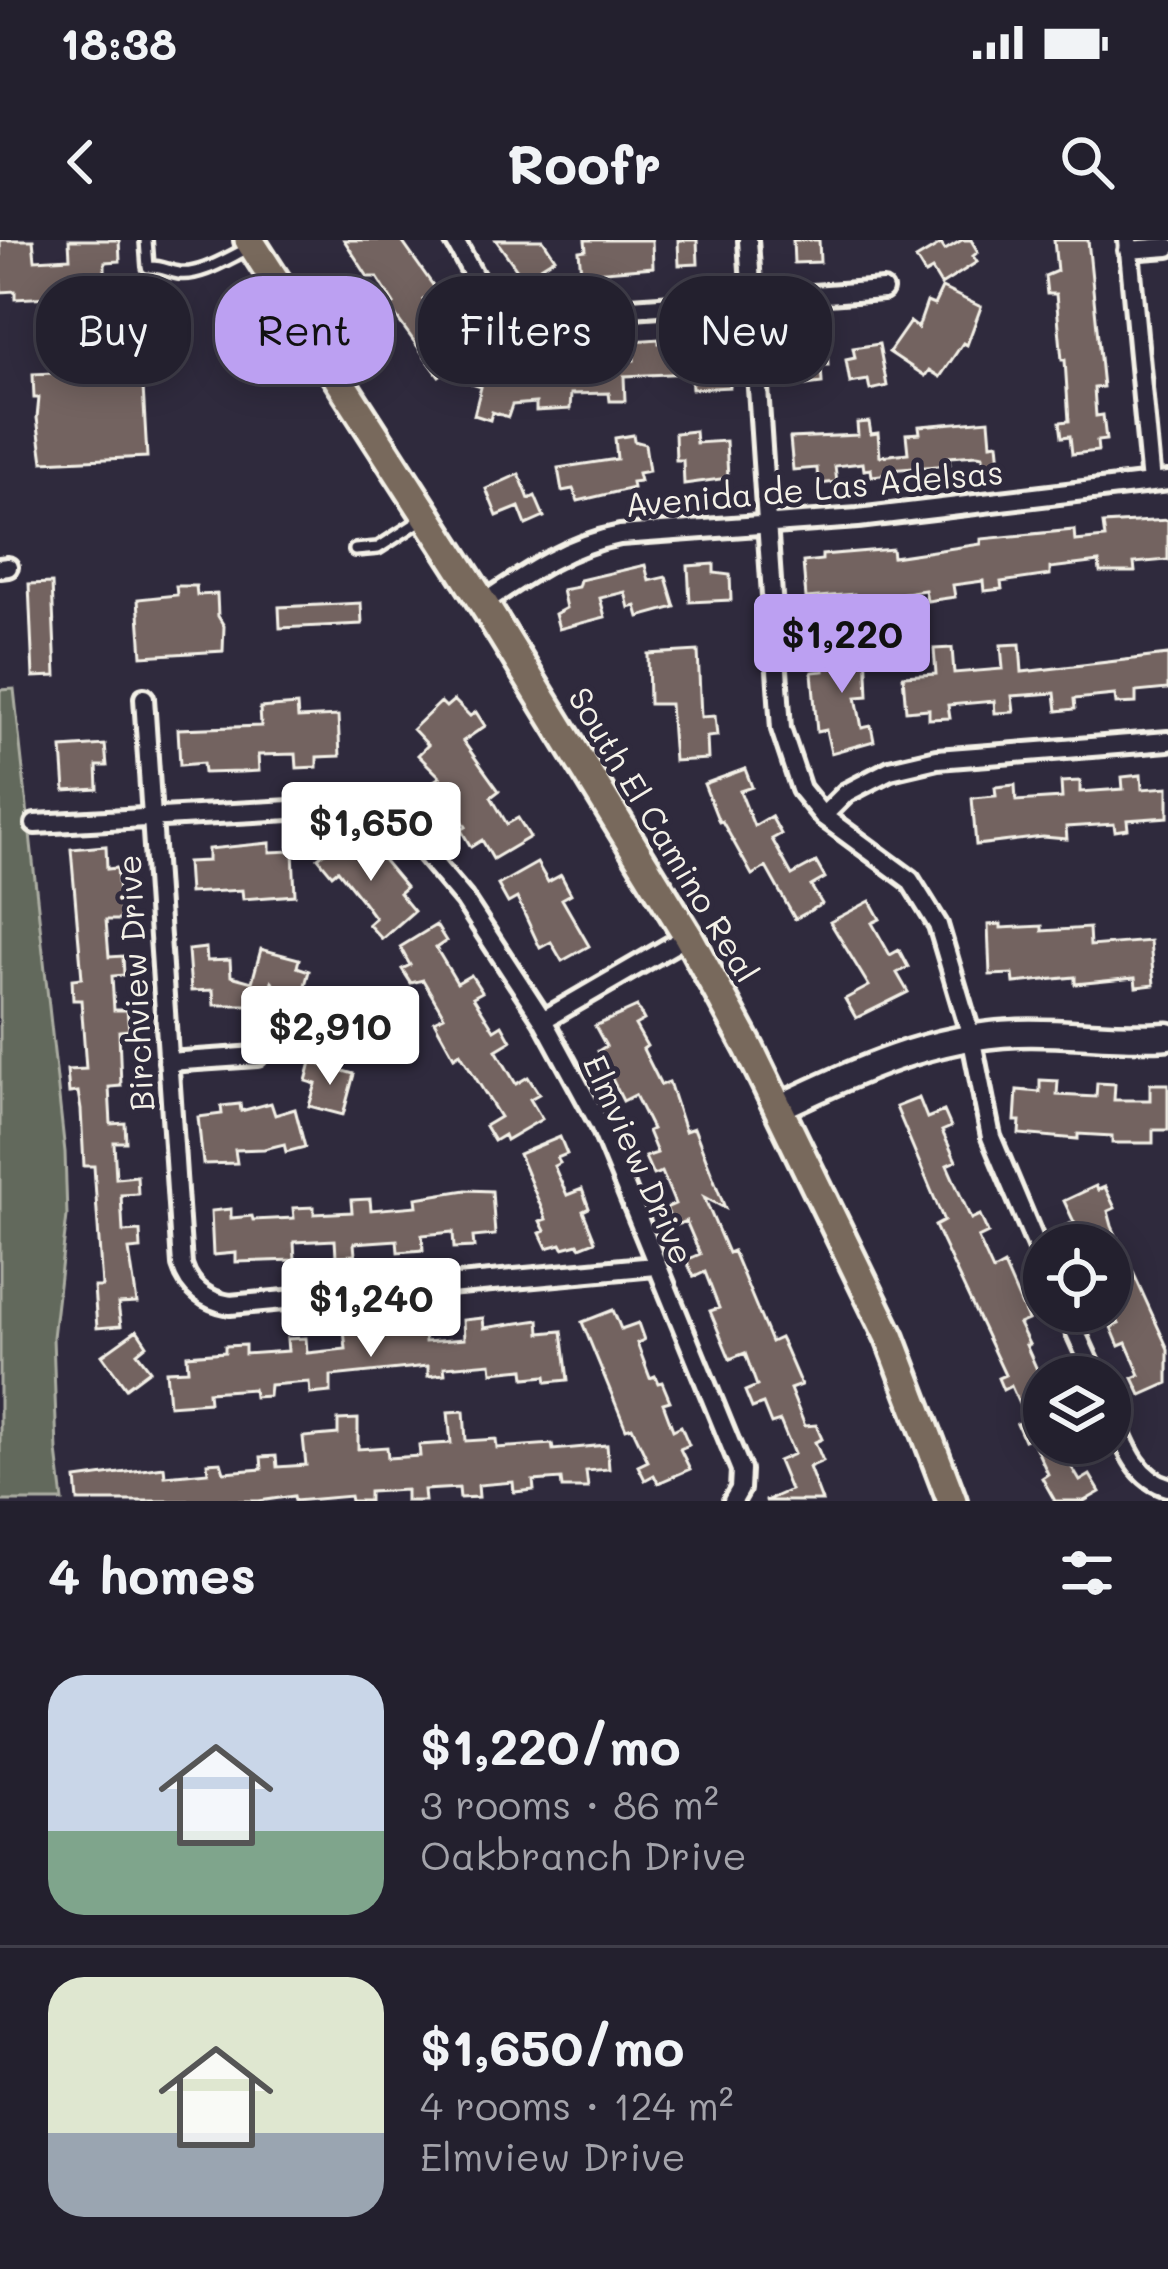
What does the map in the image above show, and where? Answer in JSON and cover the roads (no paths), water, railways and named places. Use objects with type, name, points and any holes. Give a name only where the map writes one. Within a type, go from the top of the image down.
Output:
[{"type":"main road","name":"South El Camino Real","points":[[252,243],[483,602],[688,936],[890,1338],[952,1501]]},
{"type":"street","points":[[454,240],[492,305],[506,314],[659,306]]},
{"type":"street","points":[[748,240],[750,276]]},
{"type":"street","points":[[1159,482],[1128,245],[1168,247]]},
{"type":"street","points":[[832,293],[883,290]]},
{"type":"street","points":[[757,384],[781,729],[801,789],[823,815],[910,880],[938,925],[971,1036],[991,1137],[1028,1224]]},
{"type":"street","name":"Avenida de Las Adelsas","points":[[483,602],[548,560],[597,539],[858,518],[1159,482]]},
{"type":"street","name":"Birchview Drive","points":[[144,698],[182,1264],[187,1279],[212,1302],[230,1305],[655,1266]]},
{"type":"street","points":[[823,815],[846,793],[890,770],[937,759],[1168,741]]},
{"type":"street","name":"Elmview Drive","points":[[154,818],[362,806],[393,815],[464,899],[543,1020],[600,1125],[741,1470],[740,1489],[733,1501]]},
{"type":"street","points":[[34,824],[154,818]]},
{"type":"street","points":[[543,1020],[688,936]]},
{"type":"street","points":[[778,1108],[889,1058],[971,1036],[1044,1032],[1132,1039],[1168,1036]]},
{"type":"street","points":[[168,1062],[257,1056]]},
{"type":"street","points":[[1131,1455],[1136,1466],[1168,1487]]},
{"type":"lane","points":[[146,240],[148,267],[162,266],[182,274],[201,270],[252,243]]},
{"type":"lane","points":[[355,550],[378,548],[427,516]]}]
